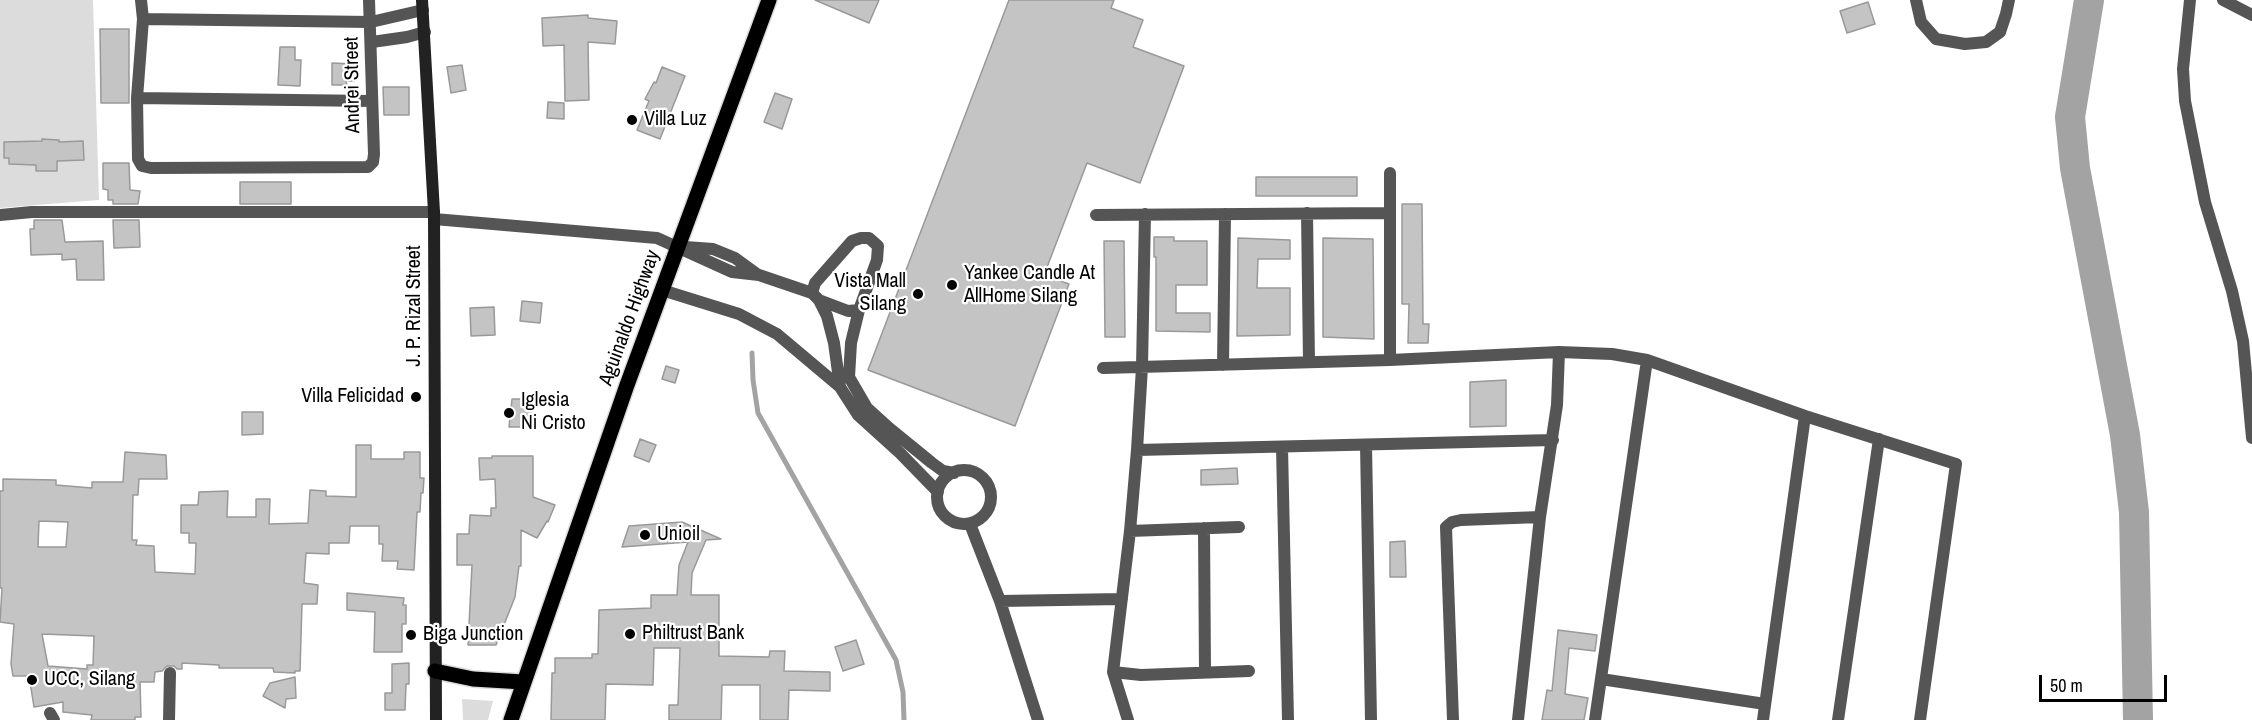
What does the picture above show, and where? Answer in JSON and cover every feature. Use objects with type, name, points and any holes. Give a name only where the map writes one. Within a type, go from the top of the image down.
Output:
[{"type":"main road","name":"Aguinaldo Highway","points":[[511,720],[662,290],[769,0]]},
{"type":"main road","name":"J. P. Rizal Street","points":[[422,5],[434,216],[436,720]]},
{"type":"main road","points":[[435,671],[473,679],[523,682]]},
{"type":"street","points":[[141,0],[143,19],[137,98],[372,101]]},
{"type":"street","name":"Andrei Street","points":[[137,98],[138,159],[142,166],[151,168],[368,167],[373,162],[374,154],[369,0]]},
{"type":"street","points":[[1916,0],[1921,22],[1936,39],[1965,44],[1986,42],[2000,32],[2008,0]]},
{"type":"street","points":[[2190,0],[2183,69],[2185,101],[2205,202],[2232,291],[2243,341],[2252,438]]},
{"type":"street","points":[[2223,0],[2252,15]]},
{"type":"street","points":[[143,19],[371,22],[422,5]]},
{"type":"street","points":[[372,42],[425,32]]},
{"type":"street","points":[[1390,173],[1390,360]]},
{"type":"street","points":[[0,214],[32,212],[434,216],[657,238],[732,272],[759,275],[848,311],[859,310]]},
{"type":"street","points":[[1307,213],[1309,363]]},
{"type":"street","points":[[1096,214],[1390,213]]},
{"type":"street","points":[[1128,720],[1113,672],[1137,450],[1142,367],[1144,214]]},
{"type":"street","points":[[1224,364],[1225,214]]},
{"type":"street","points":[[840,387],[834,343],[827,316],[816,297],[814,283],[852,241],[861,237],[869,238],[878,246],[879,252],[859,310],[851,343],[849,377],[867,408],[932,464],[943,471],[954,473],[970,471],[978,474],[989,486],[991,502],[988,509],[984,516],[970,524],[955,522],[939,507],[938,492],[944,480],[954,473]]},
{"type":"street","points":[[662,290],[739,315],[777,334],[840,387],[858,415],[938,492]]},
{"type":"street","points":[[1518,720],[1540,517],[1557,405],[1559,352]]},
{"type":"street","points":[[1103,368],[1309,363],[1559,352],[1612,354],[1647,360],[1805,416],[1956,464],[1920,720]]},
{"type":"street","points":[[1595,720],[1647,360]]},
{"type":"street","points":[[1763,720],[1805,416]]},
{"type":"street","points":[[1137,450],[1553,440]]},
{"type":"street","points":[[1838,720],[1879,440]]},
{"type":"street","points":[[1366,445],[1371,720]]},
{"type":"street","points":[[1282,447],[1288,720]]},
{"type":"street","points":[[1453,720],[1446,527],[1452,522],[1461,520],[1540,517]]},
{"type":"street","points":[[970,524],[1000,601],[1038,720]]},
{"type":"street","points":[[1130,531],[1239,527]]},
{"type":"street","points":[[1203,528],[1205,671]]},
{"type":"street","points":[[1000,601],[1122,598]]},
{"type":"street","points":[[1113,672],[1141,675],[1249,671]]},
{"type":"street","points":[[170,673],[170,720]]},
{"type":"street","points":[[1601,679],[1765,704]]},
{"type":"shaded area","points":[[0,0],[93,0],[99,200],[0,208]]},
{"type":"shaded area","points":[[462,699],[493,701],[488,720],[463,720]]},
{"type":"building","points":[[815,0],[879,0],[869,23]]},
{"type":"building","points":[[1009,0],[1114,0],[1111,8],[1143,20],[1133,47],[1184,66],[1140,183],[1087,163],[1044,275],[1069,284],[1015,426],[868,370]]},
{"type":"building","points":[[1868,2],[1875,24],[1847,33],[1840,11]]},
{"type":"building","points":[[588,15],[588,18],[617,21],[615,44],[588,42],[589,100],[565,101],[564,45],[543,46],[542,18]]},
{"type":"building","points":[[100,29],[129,29],[129,103],[101,103]]},
{"type":"building","points":[[280,47],[295,47],[295,60],[301,60],[300,86],[278,85]]},
{"type":"building","points":[[332,63],[354,64],[354,81],[346,81],[347,85],[332,85]]},
{"type":"building","points":[[462,65],[466,90],[451,93],[447,67]]},
{"type":"building","points":[[662,67],[685,76],[660,139],[637,130],[649,101],[645,99],[654,82],[656,83]]},
{"type":"building","points":[[383,87],[409,87],[409,115],[384,115]]},
{"type":"building","points":[[775,93],[792,99],[782,129],[764,122]]},
{"type":"building","points":[[548,102],[564,103],[564,119],[547,118]]},
{"type":"building","points":[[42,139],[59,140],[59,142],[83,141],[84,160],[57,161],[57,171],[36,171],[36,165],[9,164],[9,158],[4,158],[4,142],[42,141]]},
{"type":"building","points":[[103,163],[129,163],[130,190],[140,191],[138,204],[113,204],[113,200],[108,200],[108,190],[103,189]]},
{"type":"building","points":[[1256,177],[1357,177],[1357,196],[1256,196]]},
{"type":"building","points":[[240,182],[291,182],[291,204],[240,204]]},
{"type":"building","points":[[1402,204],[1422,204],[1423,324],[1429,324],[1428,343],[1408,343],[1409,304],[1402,304]]},
{"type":"building","points":[[34,220],[62,220],[65,242],[103,241],[104,280],[77,280],[76,259],[62,260],[62,254],[31,255],[30,229],[34,229]]},
{"type":"building","points":[[113,220],[139,220],[140,247],[114,248]]},
{"type":"building","points":[[1154,237],[1174,237],[1174,241],[1207,241],[1207,285],[1176,285],[1176,313],[1210,313],[1210,332],[1156,331]]},
{"type":"building","points":[[1238,238],[1290,240],[1290,259],[1258,259],[1257,288],[1290,288],[1290,335],[1237,336]]},
{"type":"building","points":[[1323,238],[1373,239],[1374,339],[1323,337]]},
{"type":"building","points":[[1104,241],[1124,241],[1125,337],[1105,337]]},
{"type":"building","points":[[522,301],[542,303],[540,323],[520,321]]},
{"type":"building","points":[[494,307],[495,335],[471,336],[470,308]]},
{"type":"building","points":[[666,366],[679,370],[675,383],[662,379]]},
{"type":"building","points":[[1506,380],[1506,426],[1470,427],[1470,382]]},
{"type":"building","points":[[512,399],[531,399],[530,427],[509,427]]},
{"type":"building","points":[[242,412],[263,412],[263,434],[242,435]]},
{"type":"building","points":[[640,439],[656,445],[649,462],[634,456]]},
{"type":"building","points":[[356,445],[371,445],[371,459],[404,459],[404,452],[420,452],[420,478],[424,478],[420,512],[417,512],[414,570],[397,569],[398,561],[382,561],[383,544],[379,544],[379,526],[350,526],[349,543],[329,543],[329,554],[306,553],[304,583],[318,585],[317,604],[302,604],[300,671],[295,671],[295,673],[274,672],[273,668],[219,668],[219,665],[182,663],[182,669],[167,666],[162,671],[155,672],[154,682],[140,682],[141,717],[135,717],[135,720],[91,720],[92,715],[63,712],[63,702],[34,707],[29,676],[13,676],[11,664],[14,624],[0,622],[2,588],[0,588],[0,491],[3,491],[3,479],[56,480],[56,485],[92,488],[92,482],[123,482],[125,452],[166,455],[167,479],[139,479],[138,495],[133,495],[132,540],[137,540],[136,545],[154,546],[155,572],[195,574],[196,543],[189,543],[189,533],[181,533],[181,505],[198,505],[199,492],[228,491],[227,517],[256,517],[256,499],[270,499],[269,524],[308,523],[310,490],[326,491],[326,496],[356,497]],"holes":[[[39,521],[68,522],[66,547],[38,547]],[[42,634],[94,636],[93,665],[87,665],[87,669],[48,666]]]},
{"type":"building","points":[[492,456],[533,456],[533,497],[555,505],[548,522],[537,538],[521,530],[521,566],[519,566],[515,597],[496,645],[468,645],[472,565],[457,565],[457,534],[469,534],[470,515],[491,516],[491,508],[496,508],[495,479],[480,480],[479,458],[492,458]]},
{"type":"building","points":[[1237,468],[1238,484],[1201,485],[1201,470]]},
{"type":"building","points":[[682,522],[721,539],[706,540],[692,573],[691,595],[719,595],[719,656],[769,657],[770,651],[785,651],[784,671],[830,672],[830,691],[789,690],[788,720],[760,720],[760,685],[722,685],[721,720],[669,720],[669,705],[678,705],[680,648],[654,648],[653,685],[606,684],[605,720],[551,720],[552,673],[555,673],[555,658],[592,658],[592,654],[598,654],[599,610],[651,608],[651,595],[677,595],[679,565],[688,542],[622,547],[629,526]]},
{"type":"building","points":[[1405,541],[1406,577],[1390,577],[1390,542]]},
{"type":"building","points":[[347,593],[404,598],[406,624],[402,624],[402,652],[374,652],[375,612],[347,610]]},
{"type":"building","points":[[1558,630],[1597,635],[1595,651],[1569,648],[1565,694],[1588,698],[1584,720],[1542,720],[1547,690],[1552,691]]},
{"type":"building","points":[[856,640],[864,664],[843,671],[835,647]]},
{"type":"building","points":[[409,663],[405,710],[385,710],[385,693],[392,693],[392,664]]},
{"type":"building","points":[[295,677],[296,698],[286,699],[285,708],[263,696],[270,683]]},
{"type":"waterway","points":[[2089,0],[2070,117],[2075,168],[2125,435],[2134,512],[2138,720]]},
{"type":"waterway","points":[[752,353],[758,413],[896,660],[903,692],[904,720]]},
{"type":"place","name":"Villa Luz","points":[[632,120]]},
{"type":"place","name":"Yankee Candle At AllHome Silang","points":[[952,285]]},
{"type":"place","name":"Vista Mall Silang","points":[[918,294]]},
{"type":"place","name":"Villa Felicidad","points":[[416,397]]},
{"type":"place","name":"Iglesia Ni Cristo","points":[[509,413]]},
{"type":"place","name":"Unioil","points":[[645,535]]},
{"type":"place","name":"Philtrust Bank","points":[[630,634]]},
{"type":"place","name":"Biga Junction","points":[[411,635]]},
{"type":"place","name":"UCC, Silang","points":[[32,680]]}]
